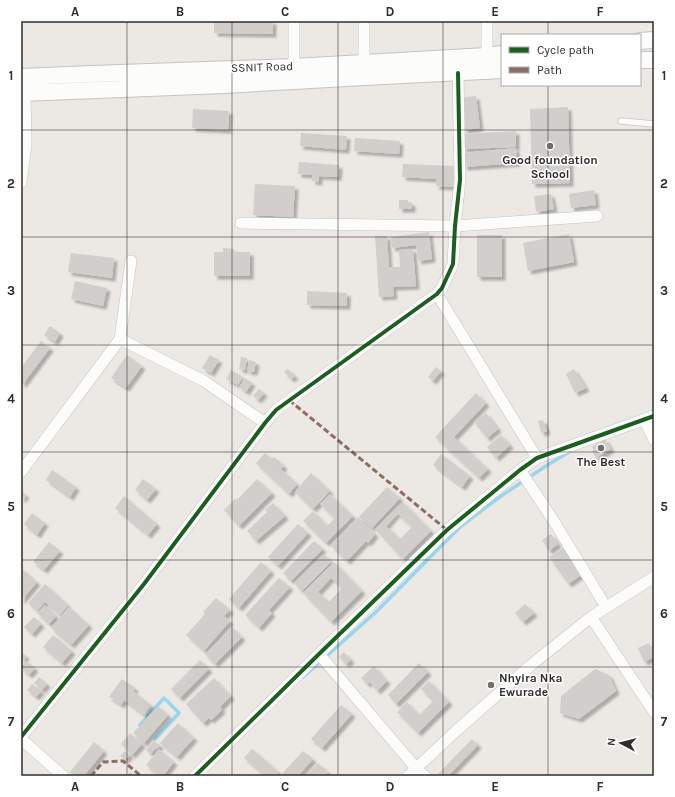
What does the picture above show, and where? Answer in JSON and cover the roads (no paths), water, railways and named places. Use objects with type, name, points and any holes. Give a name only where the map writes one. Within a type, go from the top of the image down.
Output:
[{"type":"street","points":[[294,21],[294,66]]},
{"type":"street","points":[[364,21],[364,63]]},
{"type":"street","points":[[486,21],[495,55]]},
{"type":"street","points":[[641,41],[654,40]]},
{"type":"street","name":"SSNIT Road","points":[[21,77],[364,63],[495,55]]},
{"type":"street","points":[[641,60],[654,60]]},
{"type":"street","name":"SSNIT Road","points":[[23,93],[224,85],[364,76],[501,70]]},
{"type":"street","points":[[63,776],[21,738],[144,584],[265,423],[276,410],[289,400],[437,294],[442,288],[453,264],[460,180],[458,73]]},
{"type":"street","points":[[21,183],[26,144],[23,93]]},
{"type":"street","points":[[241,223],[455,226],[597,216]]},
{"type":"street","points":[[21,472],[120,339],[131,260]]},
{"type":"street","points":[[437,294],[537,458]]},
{"type":"street","points":[[120,339],[204,381],[265,423]]},
{"type":"street","points":[[195,776],[447,530],[520,470],[537,458],[649,417],[654,440]]},
{"type":"street","points":[[520,470],[555,523],[606,607]]},
{"type":"street","points":[[412,772],[531,664],[591,617],[654,577]]},
{"type":"street","points":[[591,617],[654,712]]},
{"type":"street","points":[[319,654],[412,772],[425,776]]},
{"type":"lane","points":[[621,121],[654,124]]},
{"type":"waterway","points":[[303,677],[377,611],[460,527],[501,496],[572,450]]},
{"type":"waterway","points":[[140,725],[164,698],[179,713],[155,739]]},
{"type":"place","name":"Good foundation School","points":[[550,146]]},
{"type":"place","name":"The Best","points":[[601,448]]},
{"type":"place","name":"Nhyira Nka Ewurade","points":[[491,685]]}]
